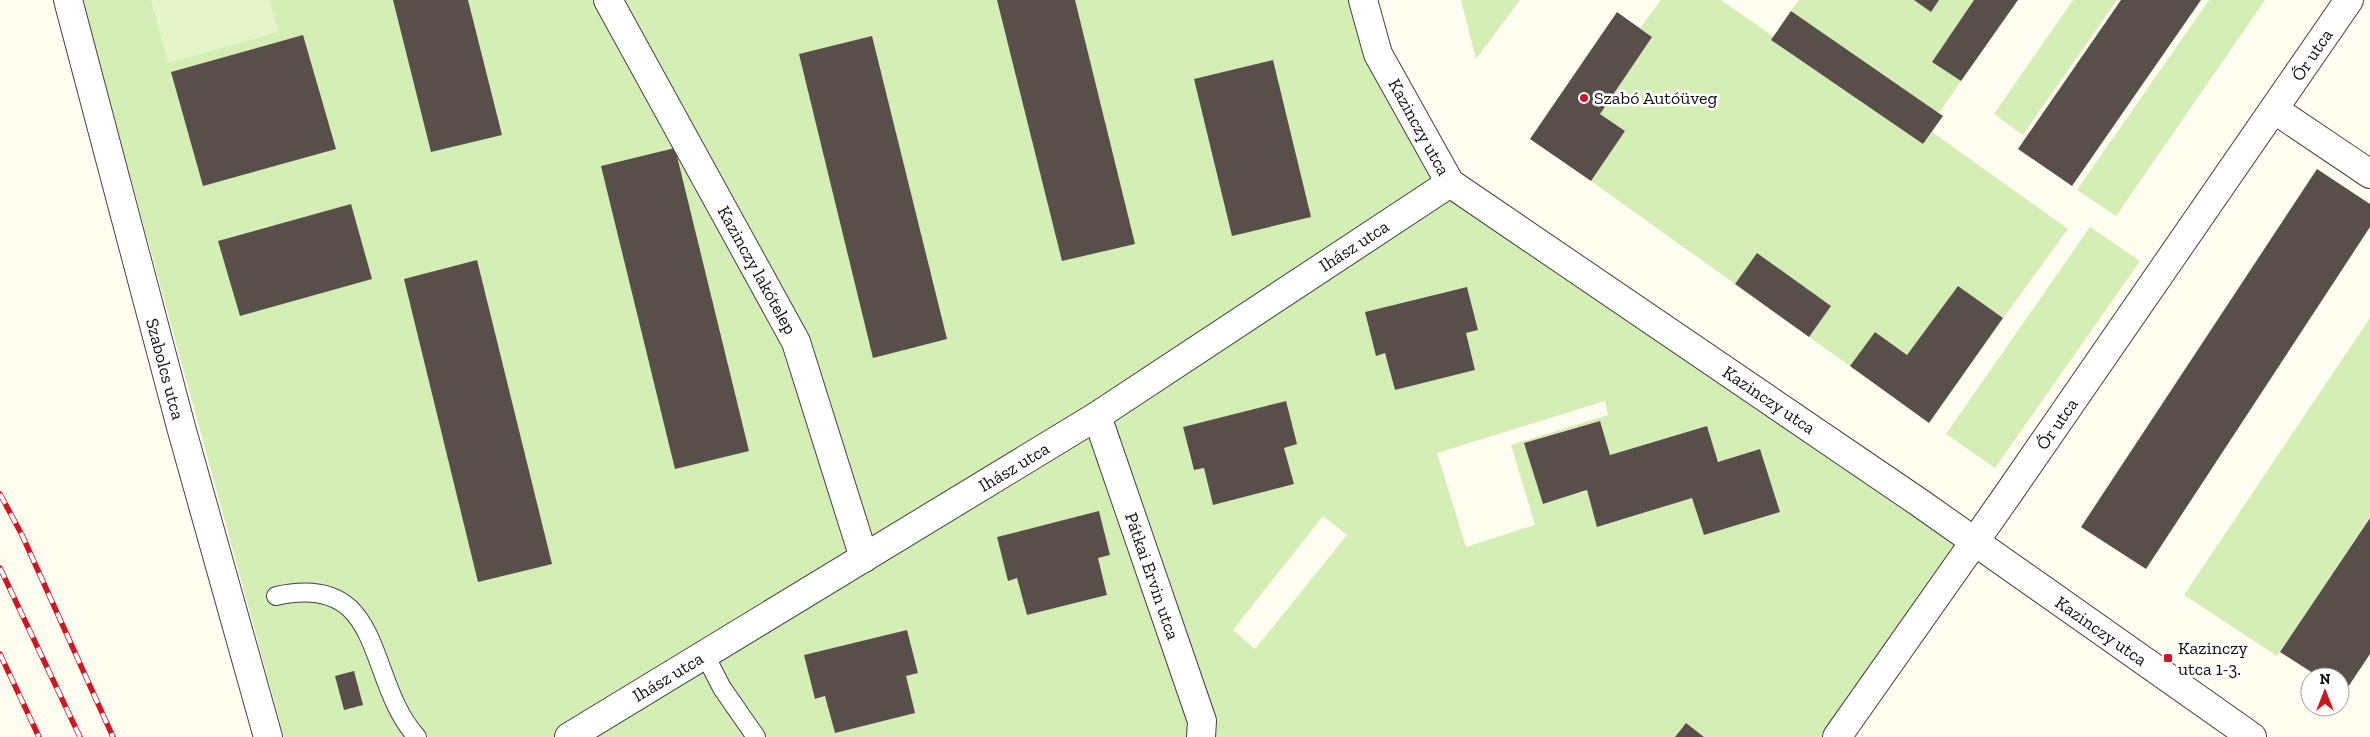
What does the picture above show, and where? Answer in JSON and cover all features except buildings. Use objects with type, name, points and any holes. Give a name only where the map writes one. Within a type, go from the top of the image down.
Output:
[{"type":"street","name":"Szabolcs utca","points":[[68,0],[180,427],[268,737]]},
{"type":"street","name":"Kazinczy lakótelep","points":[[608,0],[796,342],[864,558]]},
{"type":"street","name":"Kazinczy utca","points":[[1363,0],[1378,54],[1450,183],[1974,541],[2252,737]]},
{"type":"street","name":"Őr utca","points":[[1837,737],[2349,0]]},
{"type":"street","points":[[2274,110],[2370,174]]},
{"type":"street","name":"Ihász utca","points":[[569,737],[1098,416],[1450,183]]},
{"type":"street","name":"Pátkai Ervin utca","points":[[1098,416],[1202,721],[1201,737]]},
{"type":"lane","points":[[276,596],[310,592],[332,596],[351,608],[369,638],[401,714],[417,737]]},
{"type":"lane","points":[[705,655],[722,688],[756,737]]},
{"type":"green space","points":[[82,0],[1356,0],[1442,181],[1095,409],[556,737],[284,737]]},
{"type":"green space","points":[[151,0],[269,0],[278,32],[168,63]]},
{"type":"green space","points":[[1461,0],[1520,0],[1476,59]]},
{"type":"green space","points":[[1661,0],[1721,0],[1774,37],[1772,41],[1923,144],[1932,132],[2068,229],[2003,318],[1958,286],[1907,355],[1875,332],[1850,366],[1809,337],[1831,306],[1757,254],[1735,284],[1591,181],[1625,131],[1600,114],[1652,37],[1640,28]]},
{"type":"green space","points":[[1799,0],[1914,0],[1931,11],[1939,0],[1974,0],[1932,62],[1961,81],[1939,113],[1791,11]]},
{"type":"green space","points":[[2073,0],[2117,0],[2023,135],[1994,114]]},
{"type":"green space","points":[[2209,0],[2265,0],[2116,216],[2077,190]]},
{"type":"green space","points":[[1450,189],[1968,543],[1836,737],[1704,737],[1686,723],[1675,737],[579,737]],"holes":[[[1467,287],[1478,330],[1466,333],[1475,370],[1395,390],[1385,353],[1376,355],[1365,312]],[[1286,401],[1284,448],[1294,484],[1214,505],[1204,468],[1194,470],[1183,427]],[[1605,401],[1608,415],[1511,445],[1535,525],[1466,547],[1437,453]],[[1599,421],[1610,455],[1707,426],[1718,462],[1760,449],[1780,512],[1704,535],[1692,498],[1598,527],[1587,491],[1543,504],[1524,443]],[[1099,512],[1110,555],[1098,558],[1107,595],[1027,615],[1017,578],[1008,580],[997,537]],[[1323,516],[1347,535],[1255,649],[1233,630]],[[907,630],[918,673],[816,699],[805,655]]]},
{"type":"green space","points":[[2090,227],[2140,261],[1995,468],[1946,434]]},
{"type":"green space","points":[[2370,318],[2370,517],[2277,656],[2184,595]]},
{"type":"railway","points":[[0,494],[22,535],[113,737]]},
{"type":"railway","points":[[0,568],[80,737]]},
{"type":"railway","points":[[0,654],[39,737]]},
{"type":"place","name":"Szabó Autóüveg","points":[[1584,98]]},
{"type":"place","name":"Kazinczy utca 1-3.","points":[[2168,658]]}]
